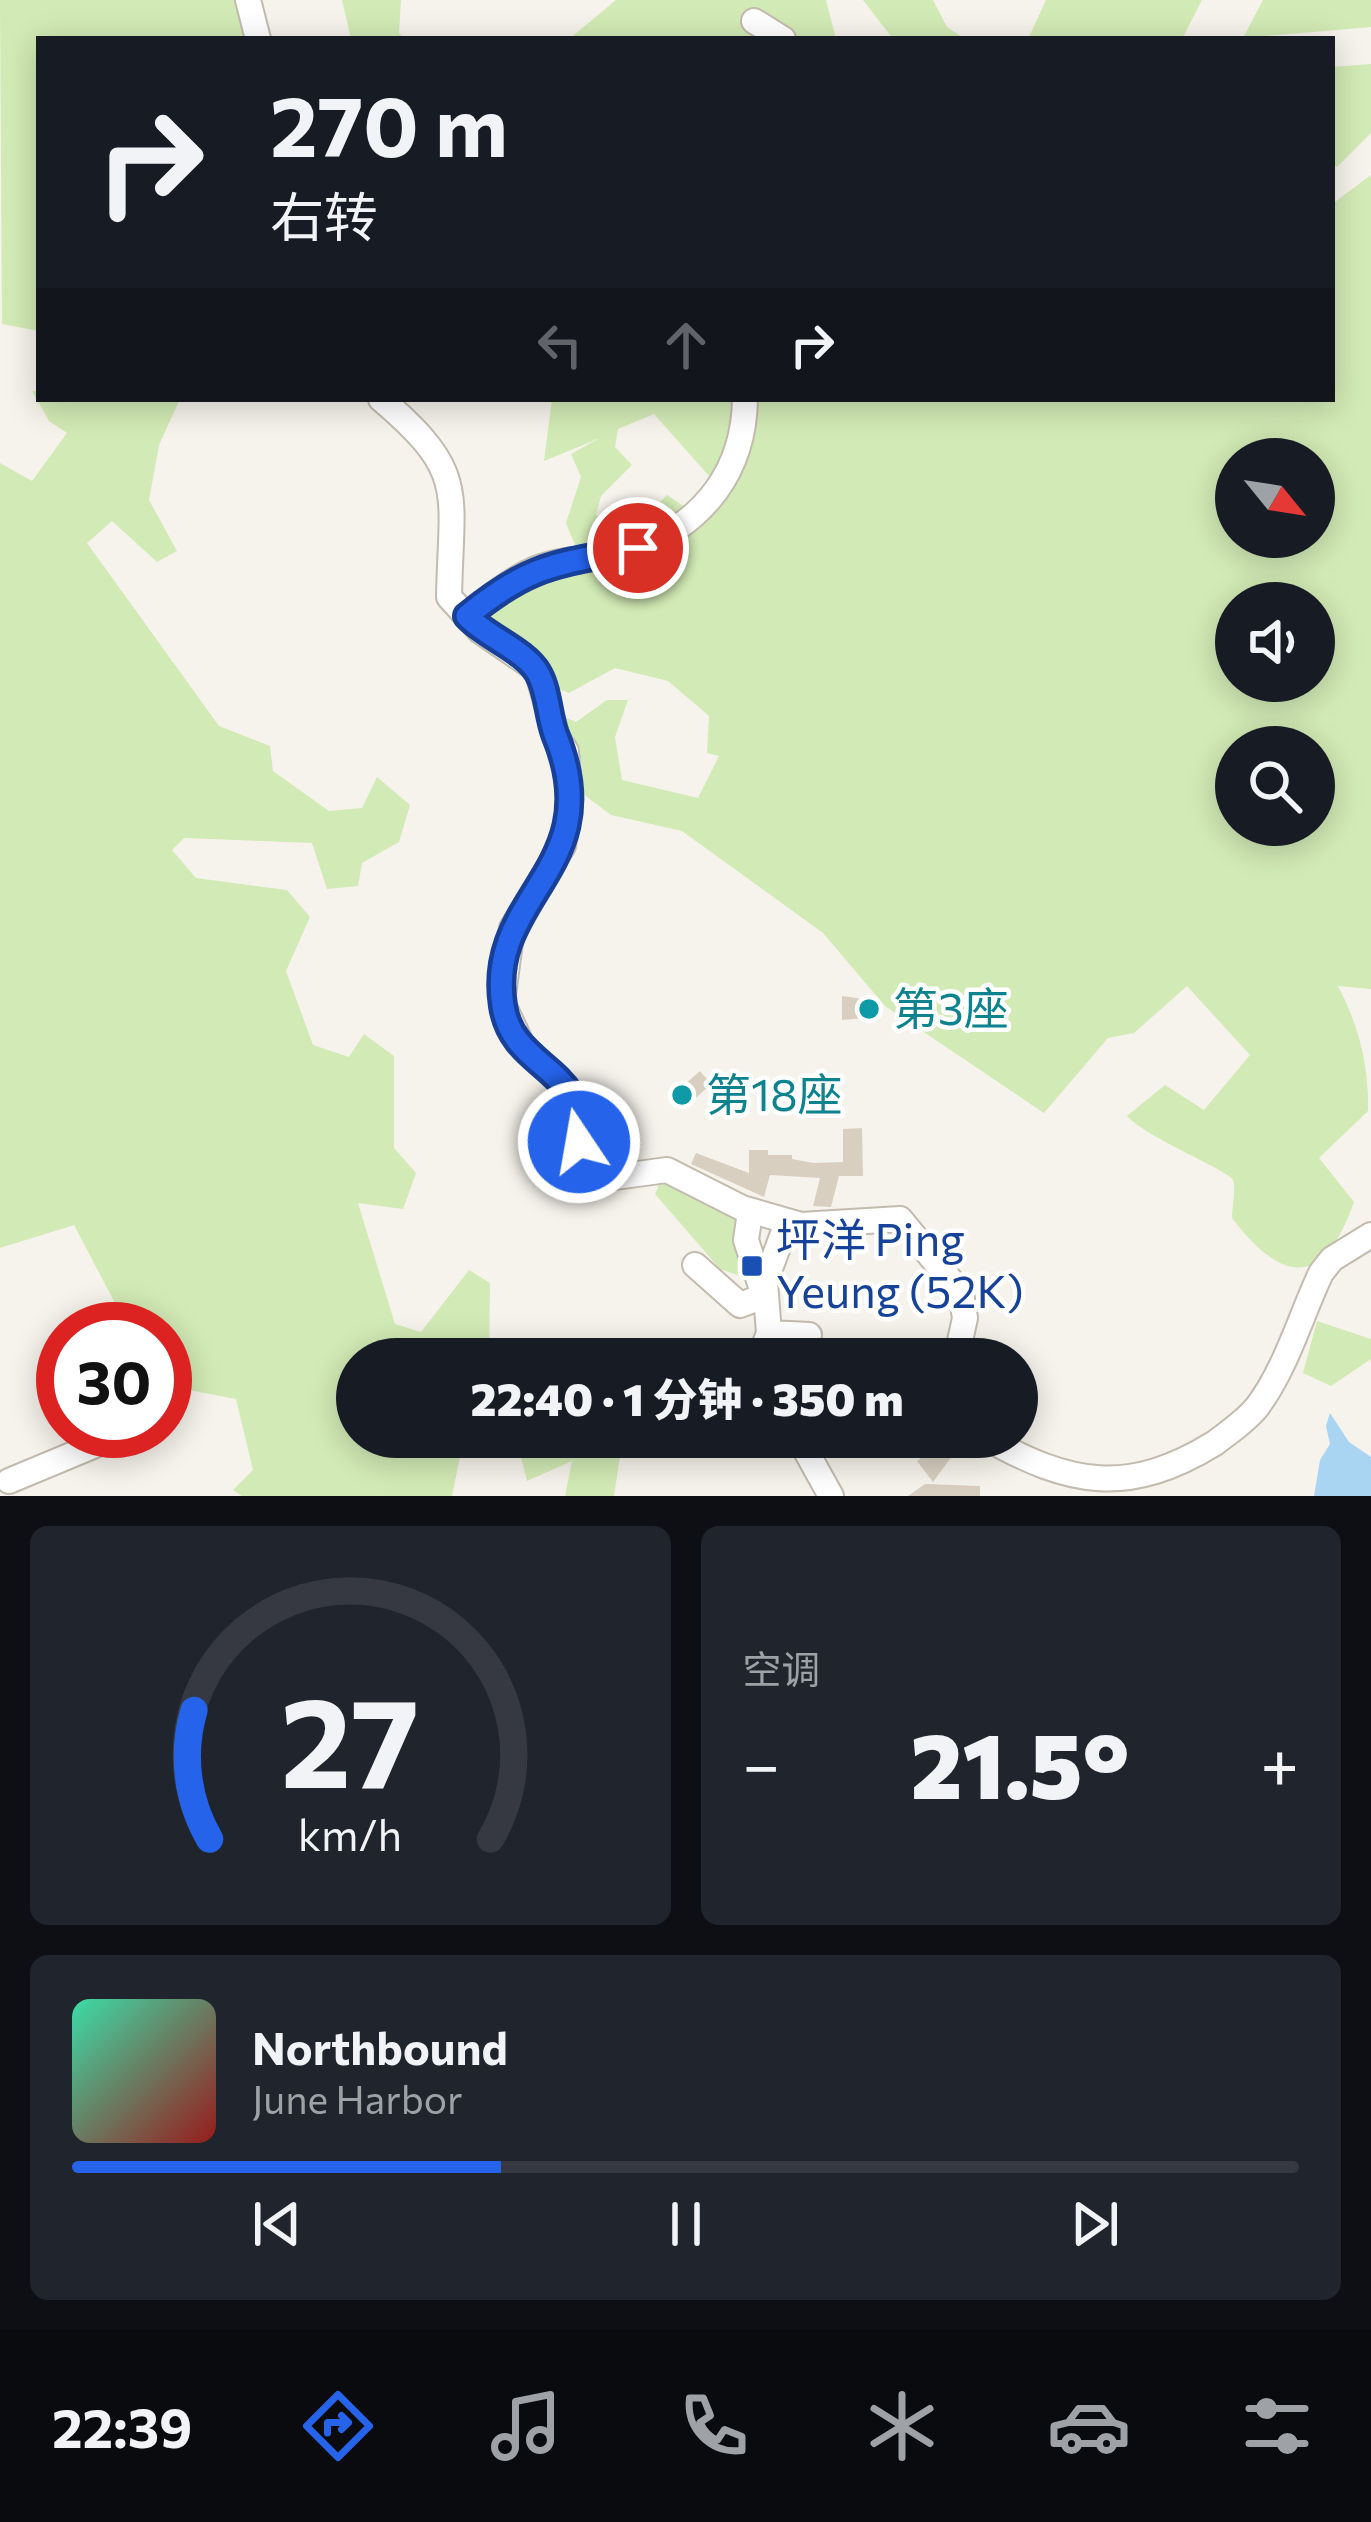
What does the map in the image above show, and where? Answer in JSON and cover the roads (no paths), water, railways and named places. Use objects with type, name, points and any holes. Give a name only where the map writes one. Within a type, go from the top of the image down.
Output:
[{"type":"street","points":[[248,0],[257,36]]},
{"type":"street","points":[[754,21],[778,36]]},
{"type":"street","points":[[384,402],[435,449],[451,486],[449,597],[537,670],[556,737],[566,751],[570,802],[563,846],[516,920],[506,955],[502,1002],[508,1023],[528,1052],[576,1098],[582,1118],[579,1152],[593,1167],[615,1177],[667,1170],[751,1211],[788,1222],[900,1219],[964,1303],[959,1338]]},
{"type":"street","points":[[467,616],[505,585],[540,566],[638,548],[698,514],[738,458],[746,402]]},
{"type":"street","points":[[751,1211],[746,1240],[764,1296],[767,1338]]},
{"type":"street","points":[[764,1296],[788,1222]]},
{"type":"street","points":[[1024,1458],[1055,1475],[1097,1486],[1148,1482],[1171,1473],[1257,1408],[1321,1273],[1371,1235]]},
{"type":"street","points":[[695,1265],[740,1305],[764,1296]]},
{"type":"street","points":[[769,1333],[808,1335]]},
{"type":"street","points":[[9,1481],[64,1458]]},
{"type":"street","points":[[810,1458],[831,1496]]},
{"type":"water","points":[[1330,1413],[1349,1442],[1371,1457],[1371,1496],[1314,1496],[1320,1460],[1330,1444],[1326,1426]]},
{"type":"place","name":"第3座","points":[[869,1009]]},
{"type":"place","name":"第18座","points":[[682,1095]]},
{"type":"place","name":"坪洋 Ping Yeung (52K)","points":[[752,1266]]}]
